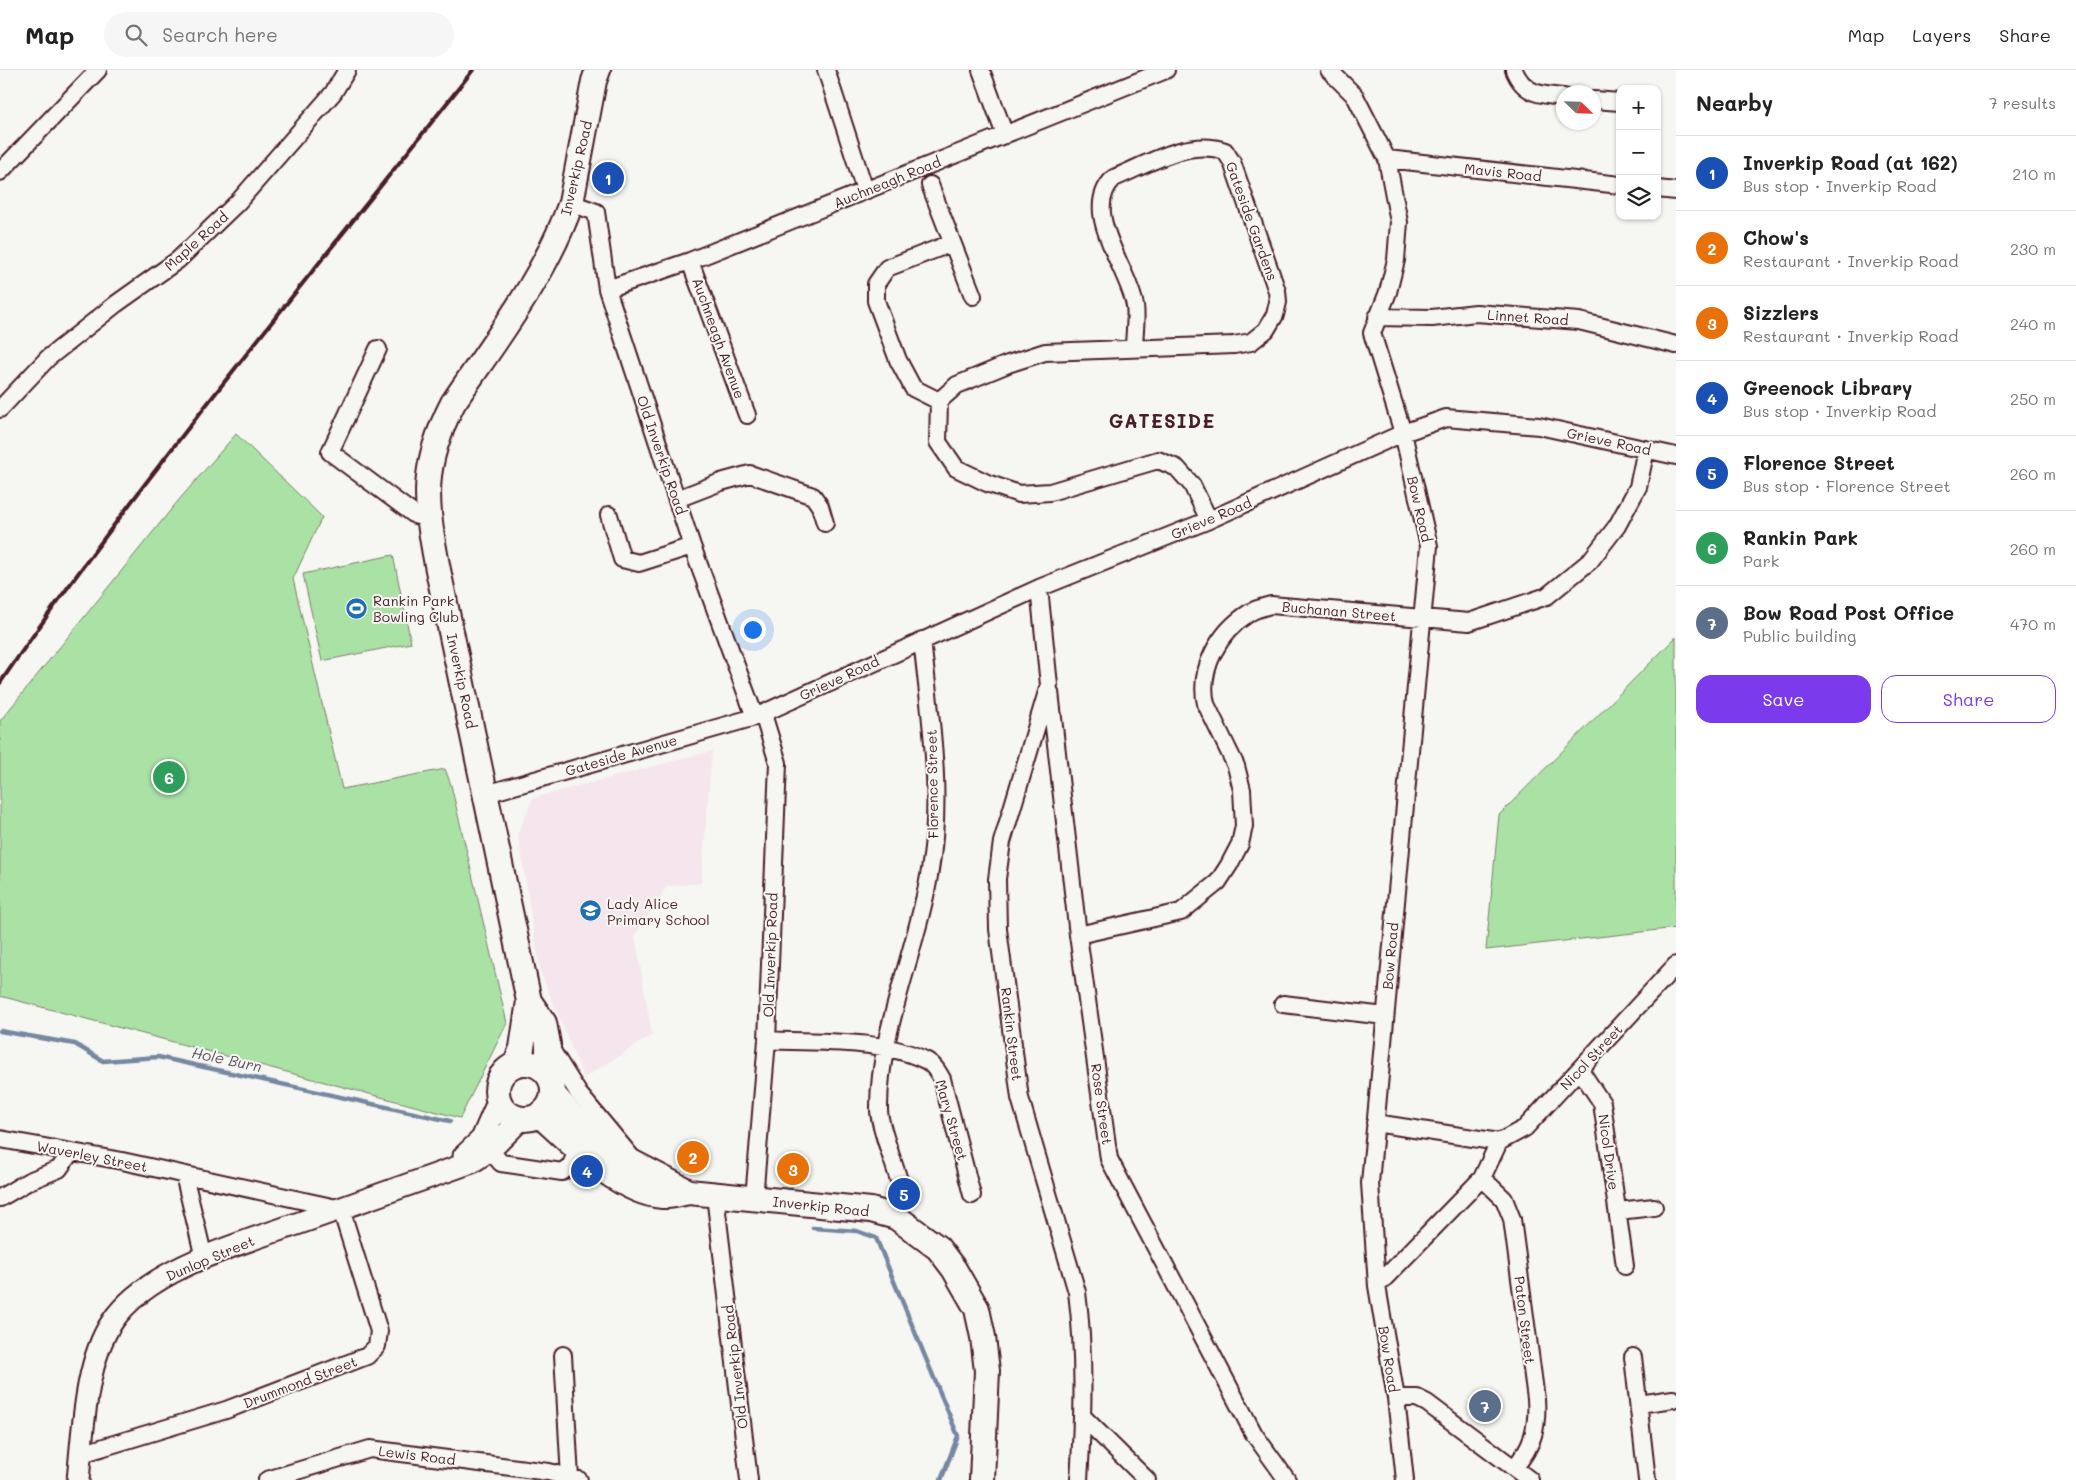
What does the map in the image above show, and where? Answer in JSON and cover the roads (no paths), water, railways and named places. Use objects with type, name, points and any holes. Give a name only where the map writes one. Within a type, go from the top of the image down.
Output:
[{"type":"highway","name":"Inverkip Road","points":[[516,1064],[522,1048],[529,1000],[428,519],[426,494],[429,465],[444,420],[452,403],[545,266],[571,203],[594,81],[598,70]]},
{"type":"highway","name":"Inverkip Road","points":[[529,1000],[544,1023],[548,1044],[551,1085],[592,1135],[612,1152],[689,1192]]},
{"type":"highway","points":[[531,1063],[538,1065],[551,1085],[551,1102],[531,1117],[511,1116],[498,1102],[496,1087],[498,1080],[509,1067],[516,1064],[531,1063]]},
{"type":"highway","name":"Inverkip Road","points":[[531,1117],[608,1174],[638,1189],[663,1196],[689,1192],[879,1212],[896,1217],[938,1248],[958,1276],[977,1310],[984,1338],[987,1371],[982,1480]]},
{"type":"main road","name":"Dunlop Street","points":[[446,1171],[482,1139],[498,1102]]},
{"type":"main road","name":"Dunlop Street","points":[[78,1480],[90,1386],[99,1350],[112,1322],[134,1296],[154,1282],[204,1258],[472,1162],[531,1117]]},
{"type":"street","points":[[0,172],[98,70]]},
{"type":"street","name":"Maple Road","points":[[0,408],[48,358],[116,304],[178,260],[238,202],[333,93],[347,70]]},
{"type":"street","points":[[826,70],[866,190]]},
{"type":"street","points":[[982,70],[1005,134]]},
{"type":"street","name":"Bow Road","points":[[1329,70],[1355,96],[1386,159],[1399,222],[1396,260],[1372,333],[1403,433],[1429,546],[1370,1183],[1377,1286],[1396,1398],[1405,1480]]},
{"type":"street","points":[[1514,70],[1520,83],[1539,95],[1556,96]]},
{"type":"street","name":"Auchneagh Road","points":[[606,289],[690,261],[1159,71]]},
{"type":"street","points":[[1601,101],[1616,102]]},
{"type":"street","name":"Gateside Gardens","points":[[939,402],[957,385],[1008,364],[1045,352],[1234,345],[1251,342],[1266,330],[1275,315],[1278,291],[1232,162],[1225,151],[1207,147],[1186,149],[1114,178],[1106,186],[1101,199],[1102,216],[1135,305],[1134,348]]},
{"type":"street","name":"Mavis Road","points":[[1386,159],[1616,185]]},
{"type":"street","points":[[930,185],[973,296]]},
{"type":"street","points":[[1661,189],[1676,191]]},
{"type":"street","name":"Old Inverkip Road","points":[[571,203],[596,212],[606,289],[692,546],[778,764],[767,1040],[754,1199]]},
{"type":"street","points":[[952,243],[887,268],[876,284],[876,300],[901,367],[913,388],[939,402],[938,442],[956,468],[986,483],[1019,494],[1050,492],[1158,460],[1177,468],[1192,485],[1209,520]]},
{"type":"street","name":"Auchneagh Avenue","points":[[690,261],[747,415]]},
{"type":"street","name":"Linnet Road","points":[[1378,317],[1432,318],[1476,314],[1579,321],[1676,345]]},
{"type":"street","points":[[378,349],[330,452],[414,516],[428,519]]},
{"type":"street","name":"Grieve Road","points":[[759,715],[1039,588],[1209,520],[1403,433],[1446,418],[1539,426],[1676,456]]},
{"type":"street","name":"Buchanan Street","points":[[1078,935],[1181,912],[1218,882],[1240,844],[1244,826],[1236,766],[1206,704],[1204,694],[1206,668],[1215,648],[1229,628],[1250,612],[1271,604],[1469,622],[1547,596],[1590,561],[1617,526],[1638,487],[1646,449]]},
{"type":"street","points":[[677,499],[722,482],[750,474],[813,496],[820,506],[825,523]]},
{"type":"street","points":[[608,515],[622,559],[630,562],[639,563],[692,546]]},
{"type":"street","name":"Rankin Street","points":[[1039,588],[1049,685],[1002,842],[997,880],[998,930],[1020,1098],[1077,1292],[1081,1320],[1083,1417],[1079,1480]]},
{"type":"street","name":"Florence Street","points":[[902,1190],[879,1112],[885,1047],[918,932],[930,869],[935,824],[931,726],[922,640]]},
{"type":"street","name":"Rose Street","points":[[1049,685],[1078,935],[1109,1159],[1254,1434],[1287,1480]]},
{"type":"street","name":"Gateside Avenue","points":[[486,794],[759,715]]},
{"type":"street","name":"Nicol Street","points":[[1500,1142],[1525,1128],[1676,965]]},
{"type":"street","points":[[1283,1004],[1385,1016]]},
{"type":"street","name":"Mary Street","points":[[767,1040],[885,1047],[928,1062],[936,1069],[942,1079],[972,1195]]},
{"type":"street","points":[[548,1044],[579,1094],[638,1166]]},
{"type":"street","name":"Nicol Drive","points":[[1580,1070],[1602,1103],[1625,1266]]},
{"type":"street","points":[[1375,1123],[1500,1142],[1482,1178],[1377,1286]]},
{"type":"street","name":"Waverley Street","points":[[0,1139],[184,1174],[341,1209]]},
{"type":"street","points":[[490,1150],[501,1163],[562,1172],[571,1165],[577,1150]]},
{"type":"street","points":[[0,1198],[29,1181],[59,1168],[71,1152]]},
{"type":"street","points":[[184,1174],[204,1258]]},
{"type":"street","name":"Paton Street","points":[[1482,1178],[1504,1199],[1512,1219],[1536,1399],[1538,1421],[1532,1440],[1524,1456],[1514,1468]]},
{"type":"street","name":"Old Inverkip Road","points":[[715,1195],[749,1480]]},
{"type":"street","points":[[1618,1211],[1654,1208]]},
{"type":"street","name":"Drummond Street","points":[[81,1454],[226,1410],[367,1356],[374,1351],[379,1341],[380,1331],[341,1209]]},
{"type":"street","name":"Lewis Road","points":[[267,1480],[370,1449],[549,1472],[575,1479],[563,1355]]},
{"type":"street","points":[[1633,1357],[1647,1480]]},
{"type":"street","points":[[1396,1398],[1417,1398],[1427,1403],[1530,1480]]},
{"type":"street","points":[[1639,1404],[1673,1399]]},
{"type":"street","points":[[1083,1417],[1147,1480]]},
{"type":"waterway","name":"Hole Burn","points":[[0,1031],[75,1044],[103,1061],[158,1057],[450,1121]]},
{"type":"waterway","points":[[813,1228],[857,1231],[876,1238],[958,1436],[941,1480]]},
{"type":"railway","points":[[0,683],[113,526],[172,449],[473,70]]},
{"type":"place","name":"Inverkip Road (at 162)","points":[[608,178]]},
{"type":"place","name":"Rankin Park Bowling Club","points":[[357,608]]},
{"type":"place","name":"Rankin Park","points":[[169,777]]},
{"type":"place","name":"Lady Alice Primary School","points":[[591,911]]},
{"type":"place","name":"Chow's","points":[[693,1157]]},
{"type":"place","name":"Sizzlers","points":[[793,1169]]},
{"type":"place","name":"Greenock Library","points":[[587,1171]]},
{"type":"place","name":"Florence Street","points":[[904,1194]]},
{"type":"place","name":"Bow Road Post Office","points":[[1485,1406]]},
{"type":"district","name":"GATESIDE","points":[[1162,420]]}]
